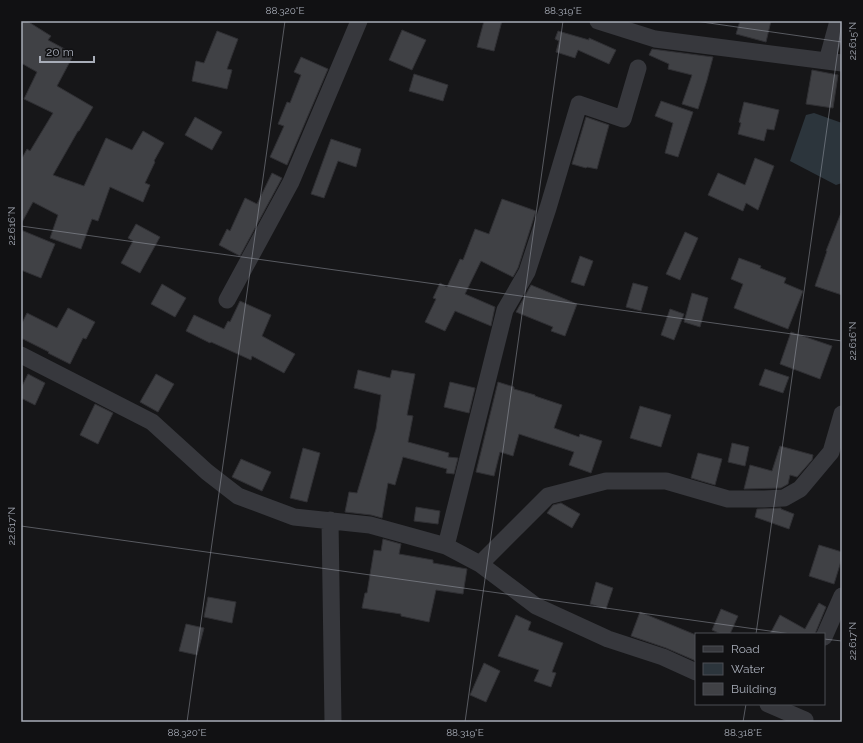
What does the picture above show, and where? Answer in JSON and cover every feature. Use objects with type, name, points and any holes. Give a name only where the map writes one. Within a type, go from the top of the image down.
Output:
[{"type":"street","points":[[227,300],[291,182],[359,21]]},
{"type":"street","points":[[598,21],[655,39],[834,62],[838,21]]},
{"type":"street","points":[[446,546],[505,310],[526,272],[548,208],[579,104],[623,119],[638,68]]},
{"type":"street","points":[[21,355],[152,422],[207,472],[238,496],[294,516],[370,525],[446,546],[480,564],[536,606],[608,639],[663,657],[695,672]]},
{"type":"street","points":[[480,564],[548,496],[606,481],[666,481],[728,499],[784,498],[800,489],[831,452],[842,414]]},
{"type":"street","points":[[330,520],[333,722]]},
{"type":"street","points":[[825,636],[842,596]]},
{"type":"street","points":[[771,705],[796,713]]},
{"type":"water","points":[[814,113],[842,123],[842,183],[836,185],[790,161],[806,115]]},
{"type":"building","points":[[21,21],[27,21],[51,36],[48,40],[74,54],[57,86],[93,107],[53,175],[84,186],[106,138],[132,150],[143,131],[164,143],[154,161],[155,162],[145,183],[150,185],[143,202],[110,187],[98,221],[92,219],[81,249],[50,238],[58,215],[33,202],[21,224],[21,160],[27,149],[30,151],[53,113],[24,99],[37,72],[21,63]]},
{"type":"building","points":[[484,21],[502,21],[494,51],[477,47]]},
{"type":"building","points":[[740,21],[771,21],[766,42],[736,34]]},
{"type":"building","points":[[402,30],[426,40],[412,70],[389,60]]},
{"type":"building","points":[[217,31],[238,39],[227,69],[232,70],[227,89],[192,81],[196,61],[204,63]]},
{"type":"building","points":[[558,31],[589,40],[589,38],[616,50],[609,64],[578,50],[575,58],[556,52],[559,41],[555,39]]},
{"type":"building","points":[[652,49],[713,57],[698,109],[682,104],[692,75],[668,69],[669,64],[649,55]]},
{"type":"building","points":[[301,57],[328,69],[287,165],[270,157],[284,126],[278,124],[287,102],[290,103],[301,75],[294,72]]},
{"type":"building","points":[[812,70],[838,75],[833,108],[806,104]]},
{"type":"building","points":[[414,74],[448,85],[443,101],[409,91]]},
{"type":"building","points":[[661,101],[693,112],[678,157],[665,153],[673,123],[655,116]]},
{"type":"building","points":[[744,102],[779,110],[774,130],[767,129],[764,141],[738,134],[741,123],[739,122]]},
{"type":"building","points":[[195,117],[222,132],[212,150],[185,135]]},
{"type":"building","points":[[586,117],[609,125],[597,169],[572,164]]},
{"type":"building","points":[[331,139],[361,149],[356,167],[338,161],[324,198],[311,194]]},
{"type":"building","points":[[755,158],[774,166],[758,210],[746,203],[743,211],[708,195],[718,173],[745,185]]},
{"type":"building","points":[[272,173],[282,178],[240,256],[219,245],[227,229],[230,231],[245,198],[257,204]]},
{"type":"building","points":[[502,199],[536,211],[518,268],[513,277],[481,261],[465,294],[495,307],[491,326],[455,311],[445,331],[425,322],[436,299],[433,298],[440,283],[447,287],[460,259],[463,260],[475,229],[489,234]]},
{"type":"building","points":[[841,213],[842,295],[815,286],[826,251]]},
{"type":"building","points":[[136,224],[160,237],[140,273],[121,263],[133,241],[128,238]]},
{"type":"building","points":[[21,230],[55,244],[41,278],[21,270]]},
{"type":"building","points":[[685,232],[698,238],[680,280],[666,274]]},
{"type":"building","points":[[580,256],[593,261],[584,286],[571,282]]},
{"type":"building","points":[[739,258],[761,266],[760,268],[786,278],[784,283],[803,291],[788,329],[734,308],[743,284],[731,279]]},
{"type":"building","points":[[633,283],[648,287],[641,311],[626,307]]},
{"type":"building","points":[[162,284],[186,298],[175,317],[151,304]]},
{"type":"building","points":[[531,285],[577,304],[565,336],[551,331],[553,327],[516,312]]},
{"type":"building","points":[[692,293],[708,298],[700,327],[684,322]]},
{"type":"building","points":[[240,301],[271,315],[262,336],[295,354],[284,373],[252,356],[251,360],[186,331],[194,315],[224,329],[228,321],[230,322]]},
{"type":"building","points":[[68,308],[95,322],[86,339],[83,338],[70,364],[21,338],[21,325],[27,313],[57,328]]},
{"type":"building","points":[[670,309],[684,314],[674,340],[661,335]]},
{"type":"building","points":[[791,332],[832,346],[820,379],[780,364]]},
{"type":"building","points":[[765,369],[789,377],[783,393],[759,385]]},
{"type":"building","points":[[358,370],[390,378],[392,370],[415,374],[407,415],[413,416],[408,442],[449,453],[448,457],[458,458],[454,474],[446,473],[447,469],[403,457],[395,485],[388,483],[382,518],[371,515],[345,512],[349,492],[357,493],[376,429],[381,395],[354,388]]},
{"type":"building","points":[[28,374],[45,383],[35,405],[21,398],[21,388]]},
{"type":"building","points":[[156,374],[174,384],[158,412],[140,402]]},
{"type":"building","points":[[450,382],[475,388],[469,413],[444,407]]},
{"type":"building","points":[[498,382],[562,405],[554,428],[579,437],[580,434],[602,441],[591,473],[569,465],[574,452],[519,434],[513,456],[500,452],[494,476],[476,472]]},
{"type":"building","points":[[95,404],[113,413],[98,444],[80,435]]},
{"type":"building","points":[[640,406],[671,415],[661,447],[630,438]]},
{"type":"building","points":[[732,443],[749,447],[745,466],[728,462]]},
{"type":"building","points":[[780,446],[813,455],[812,460],[797,477],[790,475],[788,484],[781,488],[744,489],[750,465],[772,471]]},
{"type":"building","points":[[303,448],[320,453],[307,502],[290,498]]},
{"type":"building","points":[[698,453],[722,459],[715,485],[691,478]]},
{"type":"building","points":[[241,459],[271,472],[262,491],[232,477]]},
{"type":"building","points":[[561,503],[580,514],[572,528],[547,513],[553,505]]},
{"type":"building","points":[[416,507],[440,511],[438,524],[414,521]]},
{"type":"building","points":[[781,508],[794,514],[789,529],[755,517],[757,509]]},
{"type":"building","points":[[383,539],[401,544],[399,554],[433,560],[433,563],[467,569],[463,594],[436,590],[429,622],[401,616],[401,614],[362,608],[365,593],[367,593],[374,550],[381,551]]},
{"type":"building","points":[[819,545],[842,552],[842,558],[834,584],[809,576]]},
{"type":"building","points":[[596,582],[613,588],[606,609],[590,604]]},
{"type":"building","points":[[208,597],[236,602],[232,623],[204,617]]},
{"type":"building","points":[[819,603],[826,607],[815,633],[771,633],[780,615],[805,629]]},
{"type":"building","points":[[721,609],[738,616],[730,633],[719,633],[712,630]]},
{"type":"building","points":[[640,612],[695,635],[695,661],[666,648],[631,636]]},
{"type":"building","points":[[516,615],[531,622],[528,630],[563,643],[552,672],[556,673],[551,687],[534,681],[539,670],[498,656]]},
{"type":"building","points":[[186,624],[204,628],[197,655],[179,651]]},
{"type":"building","points":[[484,663],[500,671],[486,702],[470,695]]}]
